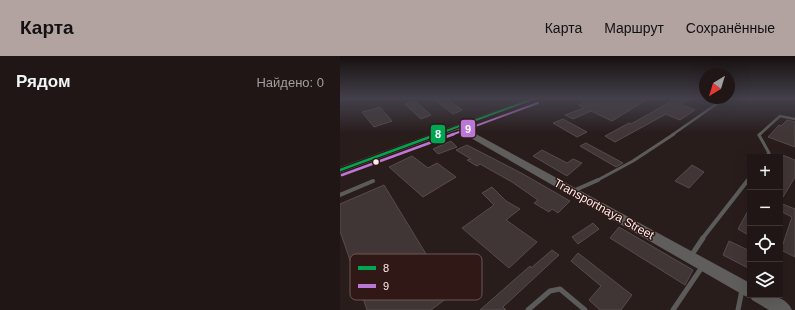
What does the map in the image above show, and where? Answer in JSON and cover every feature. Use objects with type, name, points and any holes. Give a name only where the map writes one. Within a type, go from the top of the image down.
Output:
[{"type":"street","points":[[340,170],[504,110]]},
{"type":"street","name":"Transportnaya Street","points":[[457,127],[746,289]]},
{"type":"street","points":[[762,298],[784,310]]},
{"type":"lane","points":[[572,191],[596,182],[636,160],[708,110]]},
{"type":"lane","points":[[768,154],[768,148],[759,135],[780,116],[795,119]]},
{"type":"lane","points":[[340,195],[373,181]]},
{"type":"lane","points":[[690,258],[699,243],[747,181]]},
{"type":"lane","points":[[673,310],[703,265]]},
{"type":"lane","points":[[528,310],[550,291],[560,289],[586,310]]},
{"type":"lane","points":[[738,310],[746,289]]},
{"type":"building","points":[[370,110],[382,110],[392,121],[374,127],[362,112]]},
{"type":"building","points":[[411,110],[425,110],[431,115],[421,119]]},
{"type":"building","points":[[448,110],[462,110],[453,114]]},
{"type":"building","points":[[579,110],[630,110],[612,121],[591,111],[573,119],[565,115]]},
{"type":"building","points":[[656,110],[695,110],[680,120],[666,114],[615,142],[605,136],[629,123],[631,124]]},
{"type":"building","points":[[563,119],[587,132],[577,137],[553,123]]},
{"type":"building","points":[[787,120],[795,122],[795,147],[768,137],[779,125],[781,126]]},
{"type":"building","points":[[451,141],[457,147],[438,154],[433,149]]},
{"type":"building","points":[[586,143],[623,163],[616,167],[580,146]]},
{"type":"building","points":[[467,145],[523,174],[570,201],[558,213],[552,209],[549,212],[534,203],[538,200],[512,182],[480,164],[477,166],[467,160],[471,159],[456,150]]},
{"type":"building","points":[[542,150],[567,163],[573,159],[582,163],[567,176],[533,156]]},
{"type":"building","points":[[783,155],[795,160],[795,177],[783,197]]},
{"type":"building","points":[[412,156],[428,168],[437,163],[456,177],[423,197],[389,167]]},
{"type":"building","points":[[692,165],[704,172],[689,188],[675,181]]},
{"type":"building","points":[[384,185],[426,254],[350,254],[350,260],[340,231],[340,204]]},
{"type":"building","points":[[492,187],[506,201],[520,209],[506,220],[537,242],[509,268],[462,228],[494,205],[482,193]]},
{"type":"building","points":[[783,204],[795,209],[795,257],[783,251],[783,244],[792,217],[783,212]]},
{"type":"building","points":[[747,212],[747,234],[738,229]]},
{"type":"building","points":[[593,223],[599,229],[578,244],[572,237]]},
{"type":"building","points":[[619,227],[693,270],[685,285],[610,238]]},
{"type":"building","points":[[729,241],[747,250],[747,267],[723,255]]},
{"type":"building","points":[[552,250],[559,255],[503,307],[506,310],[480,310],[530,266],[531,268]]},
{"type":"building","points":[[578,253],[632,295],[621,310],[600,310],[589,300],[601,286],[571,261]]},
{"type":"building","points":[[364,300],[444,300],[431,310],[367,310]]},
{"type":"transit line","name":"8","points":[[340,170],[504,110]]},
{"type":"transit line","name":"9","points":[[342,175],[519,110]]}]
